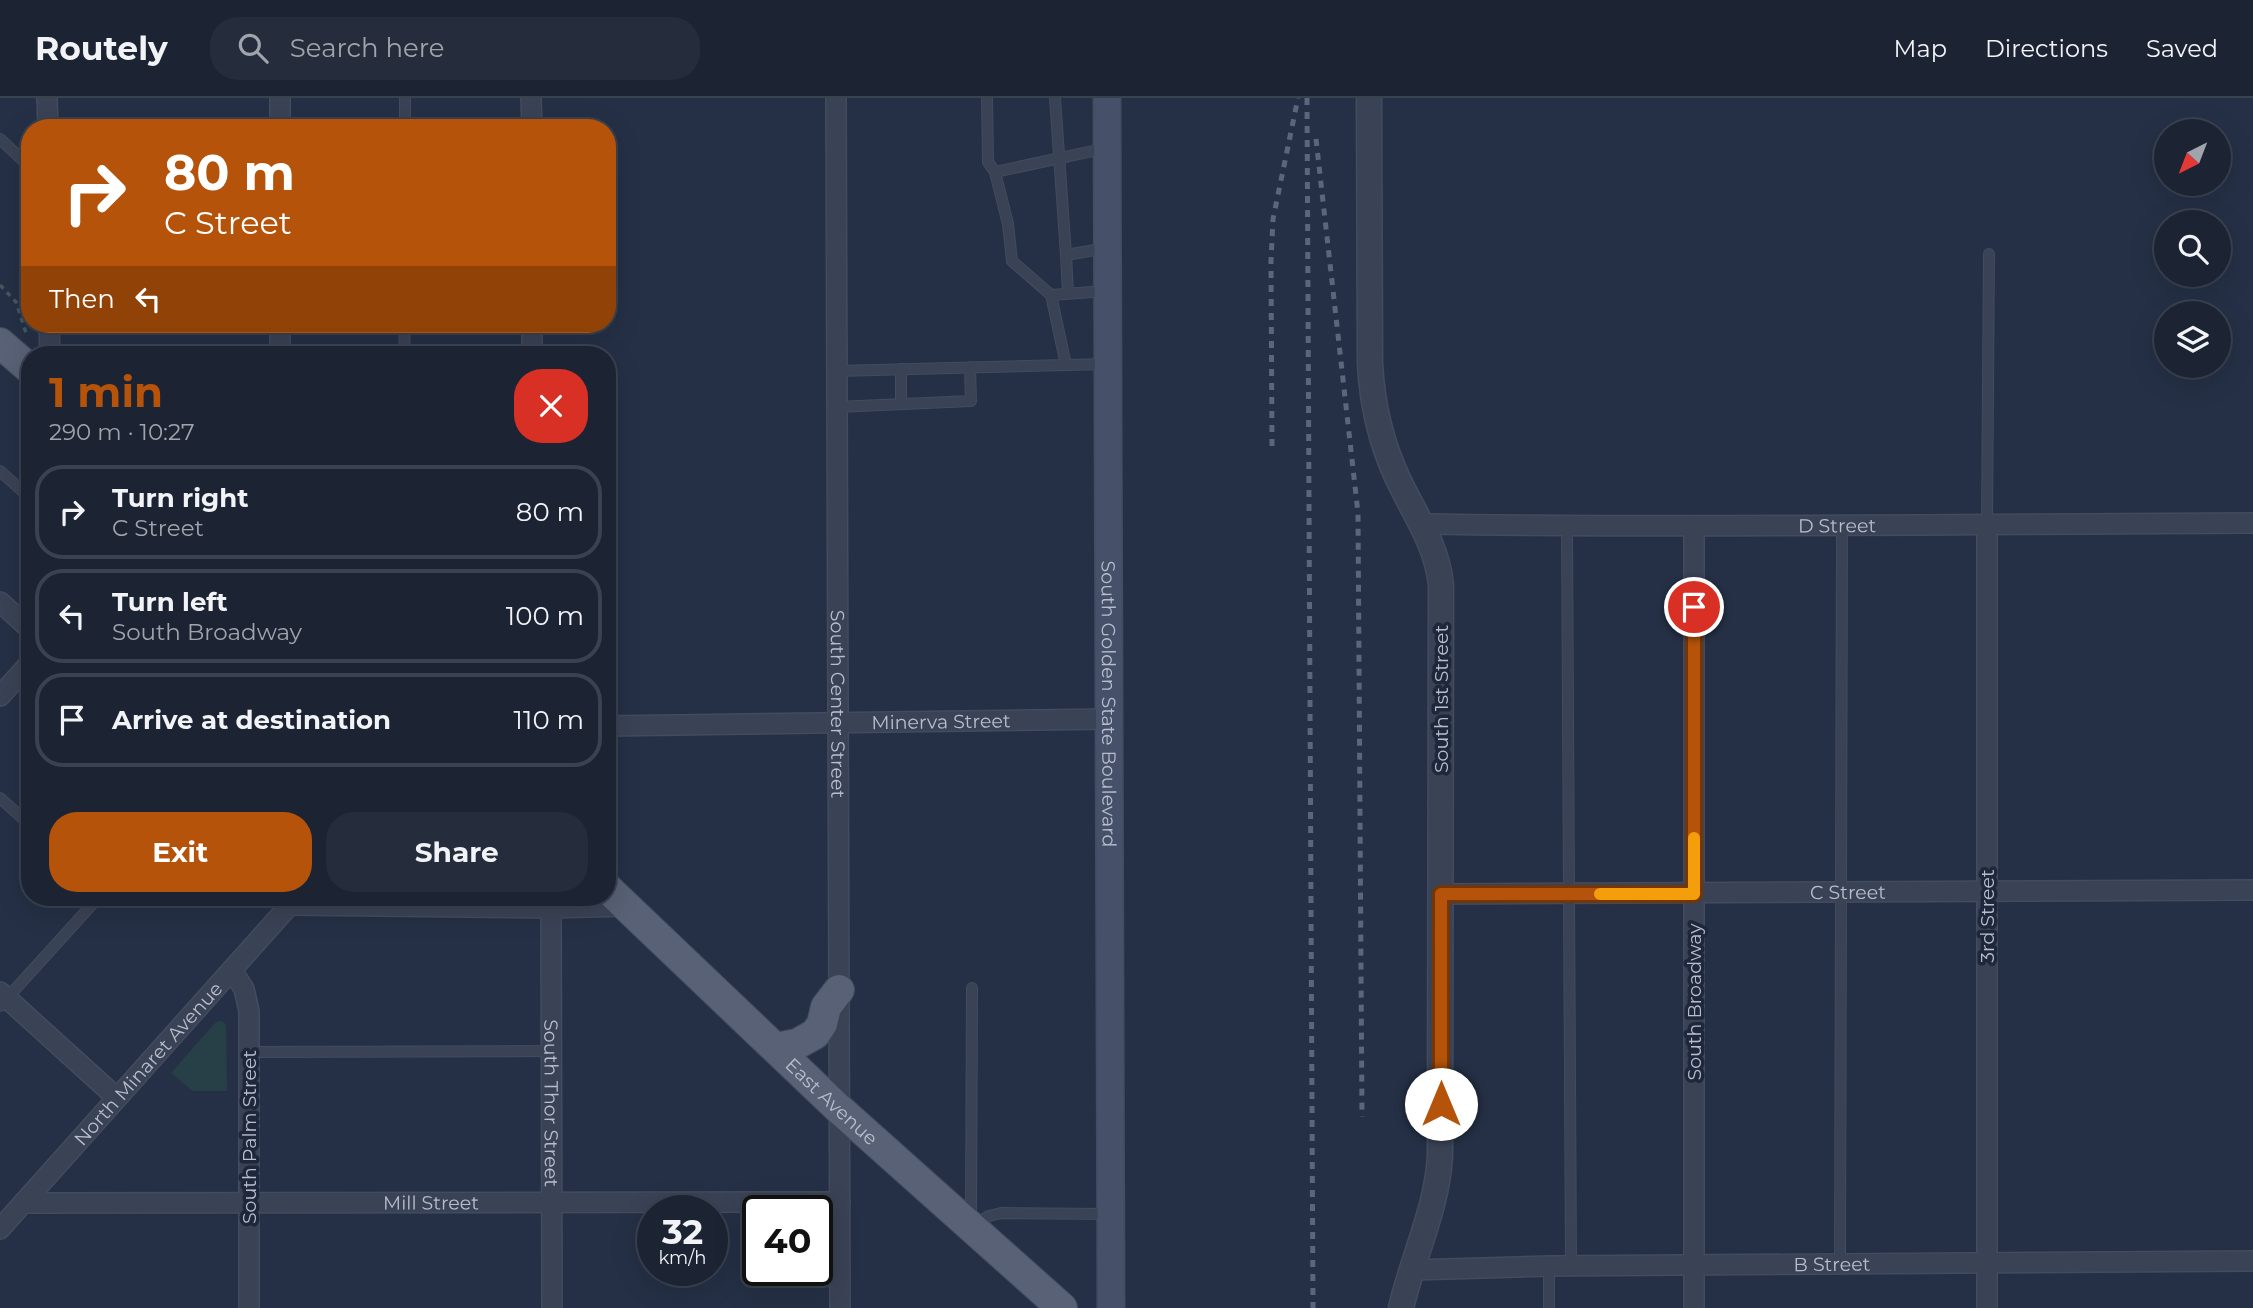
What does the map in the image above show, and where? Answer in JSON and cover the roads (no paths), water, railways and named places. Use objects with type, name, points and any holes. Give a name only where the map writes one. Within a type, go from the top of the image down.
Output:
[{"type":"main road","name":"South Golden State Boulevard","points":[[1107,98],[1111,1308]]},
{"type":"main road","points":[[0,343],[21,361]]},
{"type":"main road","name":"East Avenue","points":[[617,897],[839,1109],[1062,1308]]},
{"type":"main road","points":[[776,1048],[797,1044],[815,1034],[822,1024],[826,1007],[839,990]]},
{"type":"street","points":[[47,98],[48,119]]},
{"type":"street","points":[[280,98],[280,119]]},
{"type":"street","points":[[531,98],[532,119]]},
{"type":"street","name":"South Center Street","points":[[836,98],[840,1308]]},
{"type":"street","name":"South 1st Street","points":[[1368,98],[1372,393],[1388,456],[1436,558],[1441,585],[1440,1168],[1431,1213],[1401,1308]]},
{"type":"street","name":"D Street","points":[[1421,524],[1694,527],[2253,523]]},
{"type":"street","name":"3rd Street","points":[[1987,524],[1987,1308]]},
{"type":"street","name":"South Broadway","points":[[1694,527],[1694,1308]]},
{"type":"street","points":[[0,602],[21,621]]},
{"type":"street","points":[[0,696],[21,673]]},
{"type":"street","name":"Minerva Street","points":[[616,726],[1109,719]]},
{"type":"street","name":"C Street","points":[[1441,894],[2253,890]]},
{"type":"street","name":"North Minaret Avenue","points":[[0,1229],[289,906]]},
{"type":"street","name":"South Thor Street","points":[[551,906],[552,1308]]},
{"type":"street","name":"South Palm Street","points":[[232,970],[241,983],[248,1002],[249,1308]]},
{"type":"street","points":[[2,999],[117,1098]]},
{"type":"street","name":"Mill Street","points":[[23,1203],[840,1202]]},
{"type":"street","name":"B Street","points":[[1412,1270],[1549,1266],[2253,1261]]},
{"type":"lane","points":[[405,98],[405,119]]},
{"type":"lane","points":[[987,98],[988,162],[995,172],[1008,224],[1012,261],[1051,295],[1066,365]]},
{"type":"lane","points":[[1055,98],[1068,293]]},
{"type":"lane","points":[[0,139],[21,159]]},
{"type":"lane","points":[[995,172],[1107,148]]},
{"type":"lane","points":[[1066,255],[1107,248]]},
{"type":"lane","points":[[1987,524],[1990,254]]},
{"type":"lane","points":[[1051,295],[1107,291]]},
{"type":"lane","points":[[837,371],[1108,364]]},
{"type":"lane","points":[[837,407],[971,401],[970,368]]},
{"type":"lane","points":[[901,369],[901,404]]},
{"type":"lane","points":[[0,471],[21,490]]},
{"type":"lane","points":[[1840,1265],[1842,524]]},
{"type":"lane","points":[[1567,526],[1571,1266]]},
{"type":"lane","points":[[0,798],[21,817]]},
{"type":"lane","points":[[2,999],[89,906]]},
{"type":"lane","points":[[971,1228],[972,988]]},
{"type":"lane","points":[[249,1052],[552,1051]]},
{"type":"lane","points":[[971,1228],[989,1216],[1001,1213],[1111,1214]]},
{"type":"lane","points":[[1549,1266],[1549,1308]]},
{"type":"railway","points":[[1272,446],[1273,219],[1298,98]]},
{"type":"railway","points":[[1307,98],[1313,1308]]},
{"type":"railway","points":[[1316,139],[1358,513],[1362,1117]]}]
